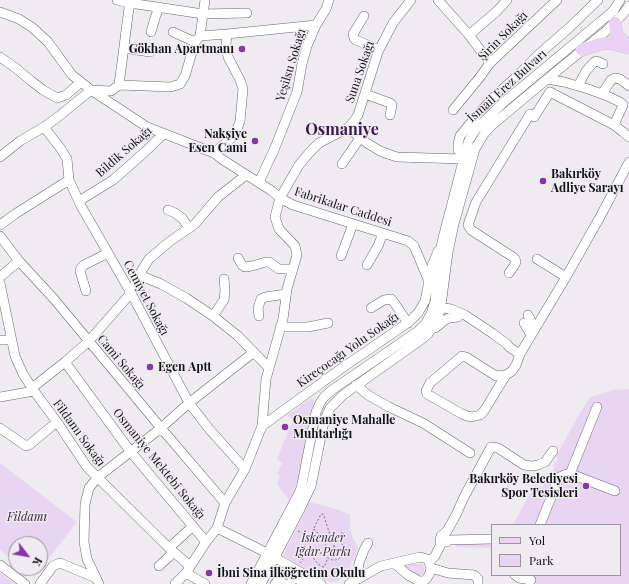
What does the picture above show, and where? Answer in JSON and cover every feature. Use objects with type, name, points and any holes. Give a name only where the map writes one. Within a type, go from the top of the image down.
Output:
[{"type":"main road","points":[[615,23],[618,36],[629,47]]},
{"type":"main road","points":[[582,50],[600,44],[610,43],[629,47]]},
{"type":"street","points":[[117,0],[203,14],[247,13]]},
{"type":"street","points":[[0,157],[20,141],[58,117],[91,90],[111,91],[119,85],[172,87],[180,84],[185,76],[198,39],[205,0]]},
{"type":"street","name":"Yeşilsu Sokağı","points":[[259,182],[274,150],[297,92],[307,46],[329,0]]},
{"type":"street","name":"Suna Sokağı","points":[[175,584],[188,570],[217,528],[225,504],[245,469],[262,426],[266,379],[282,319],[286,294],[297,255],[294,246],[279,229],[275,217],[280,198],[299,165],[309,153],[319,143],[348,128],[358,115],[379,50],[393,24],[411,0]]},
{"type":"street","points":[[438,0],[469,35],[490,63]]},
{"type":"street","points":[[469,35],[497,11],[507,0]]},
{"type":"street","name":"Şirin Sokağı","points":[[453,110],[490,63],[557,0]]},
{"type":"street","points":[[464,158],[458,150],[460,136],[477,115],[538,55],[598,0]]},
{"type":"street","name":"İsmail Erez Bulvarı","points":[[251,584],[300,511],[311,486],[322,429],[330,408],[338,399],[356,385],[428,334],[435,323],[436,291],[442,246],[469,140],[476,128],[504,102],[614,10],[620,0]]},
{"type":"street","points":[[119,85],[130,1]]},
{"type":"street","name":"İsmail Erez Bulvarı","points":[[261,584],[271,555],[300,491],[316,412],[320,403],[332,390],[418,331],[436,309],[444,290],[448,252],[454,224],[475,149],[484,134],[547,79],[615,23],[629,6]]},
{"type":"street","points":[[152,32],[159,7]]},
{"type":"street","points":[[614,10],[615,23]]},
{"type":"street","name":"Fabrikalar Caddesi","points":[[0,12],[18,19],[34,28],[48,42],[72,75],[91,90],[147,127],[214,153],[222,160],[259,182],[280,198],[293,205],[408,241],[414,246],[428,279]]},
{"type":"street","points":[[364,16],[353,34],[354,38],[379,50]]},
{"type":"street","points":[[173,32],[198,39],[227,34],[316,25]]},
{"type":"street","points":[[214,153],[235,135],[240,121],[243,90],[240,80],[228,57],[226,45],[227,34]]},
{"type":"street","points":[[124,48],[150,52]]},
{"type":"street","points":[[0,57],[36,85],[57,98],[66,95],[81,82]]},
{"type":"street","points":[[578,86],[586,71],[593,63],[596,61],[603,64]]},
{"type":"street","points":[[602,94],[611,80],[615,78],[620,79],[629,86]]},
{"type":"street","points":[[547,79],[564,82],[602,94],[626,106],[614,125]]},
{"type":"street","points":[[509,273],[516,262],[515,259],[471,230],[468,225],[476,202],[530,114],[534,117],[550,92],[614,125],[629,137]]},
{"type":"street","points":[[365,94],[390,103],[392,105],[390,115]]},
{"type":"street","name":"Cemiyet Sokağı","points":[[44,127],[67,159],[70,180],[79,201],[131,293],[188,403],[245,469]]},
{"type":"street","points":[[348,128],[380,151],[397,157],[464,158]]},
{"type":"street","name":"Bildik Sokağı","points":[[79,201],[113,180],[164,134]]},
{"type":"street","points":[[342,164],[360,138]]},
{"type":"street","points":[[506,375],[496,376],[462,356],[430,383],[426,391],[427,394],[467,416],[472,417],[480,415],[484,411],[506,375],[515,367],[520,354],[566,277],[629,162]]},
{"type":"street","points":[[0,397],[33,390],[88,342],[131,293],[149,258],[195,224],[218,197],[246,175]]},
{"type":"street","points":[[0,225],[70,180]]},
{"type":"street","points":[[168,210],[182,218],[189,228]]},
{"type":"street","points":[[341,256],[353,224]]},
{"type":"street","points":[[368,265],[383,233]]},
{"type":"street","name":"Cami Sokağı","points":[[0,236],[19,261],[54,299],[88,342],[225,504]]},
{"type":"street","name":"Kireçocağı Yolu Sokağı","points":[[262,426],[342,368],[408,323],[418,313],[425,301],[428,279],[434,259],[442,246]]},
{"type":"street","points":[[86,291],[80,271],[81,268],[108,253]]},
{"type":"street","points":[[238,258],[242,265],[245,266],[252,266],[266,262],[272,263],[279,269],[293,269]]},
{"type":"street","points":[[537,259],[566,277]]},
{"type":"street","points":[[0,277],[19,261]]},
{"type":"street","points":[[139,275],[161,284],[213,316],[238,336],[269,368]]},
{"type":"street","points":[[213,316],[224,300],[224,278]]},
{"type":"street","name":"Fildamı Sokağı","points":[[0,283],[15,356],[23,374],[33,390],[88,467],[172,550],[188,570],[205,584]]},
{"type":"street","points":[[444,290],[445,295],[451,304],[462,316],[504,348],[509,347],[520,354]]},
{"type":"street","points":[[259,316],[258,308],[261,299],[286,294]]},
{"type":"street","points":[[371,308],[386,299],[392,299],[408,323]]},
{"type":"street","points":[[436,309],[462,316]]},
{"type":"street","points":[[428,334],[445,320],[462,316]]},
{"type":"street","points":[[526,319],[533,332]]},
{"type":"street","points":[[280,327],[308,327],[328,323]]},
{"type":"street","points":[[0,340],[12,340]]},
{"type":"street","points":[[98,581],[87,559],[84,542],[85,504],[89,488],[98,477],[160,428],[188,403],[254,352]]},
{"type":"street","name":"Osmaniye Mektebi Sokağı","points":[[65,362],[130,451],[206,542]]},
{"type":"street","points":[[356,385],[368,395],[423,423],[470,453]]},
{"type":"street","points":[[570,474],[597,407]]},
{"type":"street","points":[[0,428],[26,446],[57,422]]},
{"type":"street","points":[[491,544],[450,544],[440,541],[441,536],[456,515],[491,447],[498,448],[524,465],[528,466],[538,465],[545,462],[553,451]]},
{"type":"street","points":[[540,524],[558,480],[564,475],[570,474],[615,492]]},
{"type":"street","points":[[159,566],[193,526]]},
{"type":"street","points":[[217,528],[271,555],[321,584]]},
{"type":"street","points":[[430,565],[444,543],[449,540],[491,539]]},
{"type":"street","points":[[358,579],[359,563],[368,543]]},
{"type":"street","points":[[349,584],[381,566],[394,563],[420,558],[427,559],[430,565],[430,573],[425,583],[408,575],[394,563]]},
{"type":"street","points":[[40,584],[53,566],[60,563],[98,581]]},
{"type":"street","points":[[0,565],[25,584]]},
{"type":"street","points":[[430,565],[448,573],[474,575],[478,579],[478,584]]},
{"type":"street","points":[[275,584],[280,577],[285,574],[288,574],[307,584]]},
{"type":"street","points":[[516,576],[519,578],[531,580]]},
{"type":"street","points":[[284,584],[291,584]]},
{"type":"path","points":[[305,556],[303,555],[305,547],[320,515],[323,514],[331,538],[334,540],[336,552],[333,553],[331,550],[324,550]]},
{"type":"path","points":[[314,528],[325,541],[324,546],[324,550],[328,557],[332,559],[340,557],[343,553],[341,544],[338,541],[334,540],[327,542],[324,546]]},
{"type":"path","points":[[296,530],[310,538]]},
{"type":"path","points":[[338,541],[341,533],[343,532],[344,534],[341,544]]},
{"type":"path","points":[[331,550],[334,547]]},
{"type":"path","points":[[299,565],[305,556],[325,553]]},
{"type":"path","points":[[310,555],[323,567],[328,557]]},
{"type":"green space","name":"Bakırköy Belediyesi Spor Tesisleri","points":[[629,389],[629,584],[523,584],[525,576],[621,576],[621,524],[514,524],[535,484],[542,488],[555,467],[553,466],[558,459],[556,457],[590,397],[613,390]]},
{"type":"green space","points":[[310,399],[314,399],[297,483],[289,500],[277,484],[280,476],[277,474],[282,463],[277,459],[294,420],[287,416]]},
{"type":"green space","name":"Fildamı","points":[[0,463],[77,522],[48,559],[48,536],[8,536],[8,556],[0,550]]},
{"type":"green space","name":"İskender Iğdır Parkı","points":[[310,502],[339,510],[350,515],[350,527],[353,539],[358,548],[348,571],[343,578],[338,581],[326,581],[283,555]]},
{"type":"green space","name":"Bakırköy Belediyesi Spor Tesisleri","points":[[455,536],[491,536],[491,548],[456,547]]},
{"type":"green space","points":[[422,564],[425,570],[421,575],[418,575],[406,568],[405,565]]},
{"type":"green space","points":[[277,566],[286,567],[294,572],[273,582],[270,575]]},
{"type":"green space","points":[[0,573],[15,584],[0,584]]},
{"type":"place","name":"Gökhan Apartmanı","points":[[242,49]]},
{"type":"place","name":"Nakşiye Esen Cami","points":[[255,141]]},
{"type":"place","name":"Bakırköy Adliye Sarayı","points":[[543,181]]},
{"type":"place","name":"Egen Aptt","points":[[150,367]]},
{"type":"place","name":"Osmaniye Mahalle Muhtarlığı","points":[[285,427]]},
{"type":"place","name":"Bakırköy Belediyesi Spor Tesisleri","points":[[586,486]]},
{"type":"place","name":"İbni Sina ilköğretim Okulu","points":[[209,573]]},
{"type":"district","name":"Osmaniye","points":[[342,130]]}]
